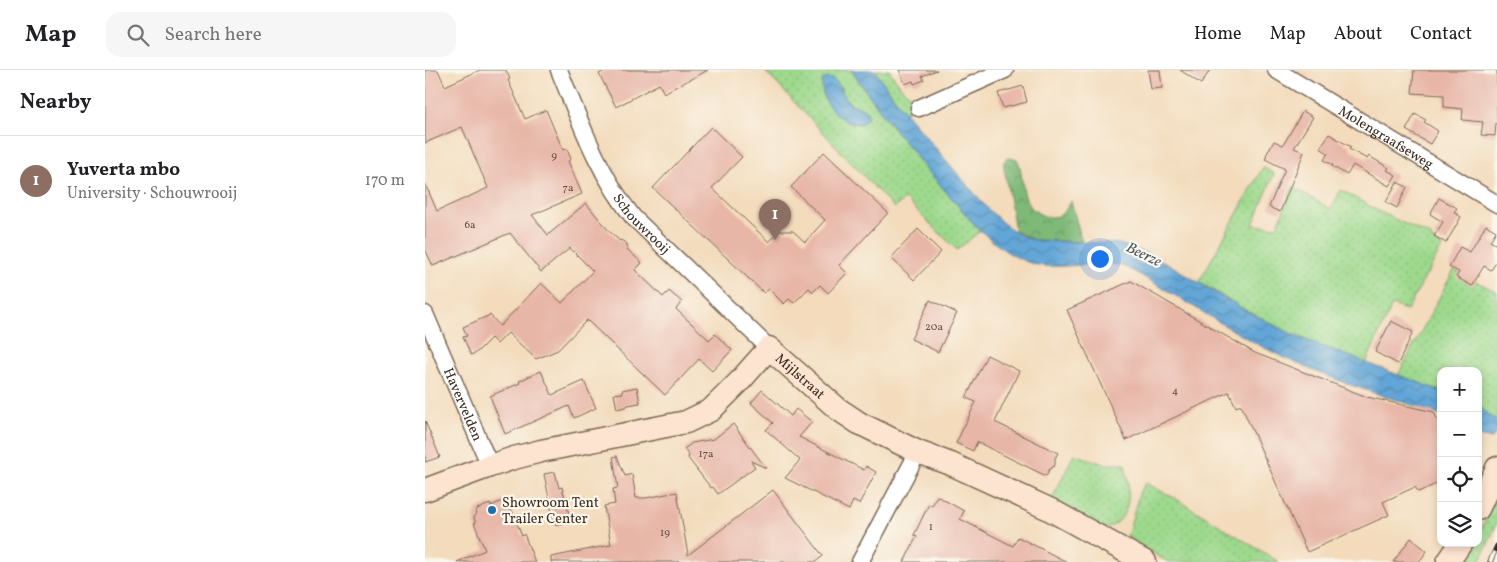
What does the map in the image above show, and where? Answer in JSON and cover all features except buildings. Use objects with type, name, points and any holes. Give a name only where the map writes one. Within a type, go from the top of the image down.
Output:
[{"type":"main road","name":"Mijlstraat","points":[[425,490],[490,466],[541,451],[686,422],[711,410],[769,348],[838,409],[859,423],[918,452],[951,464],[1049,509],[1145,562]]},
{"type":"main road","points":[[1481,502],[1497,468]]},
{"type":"main road","points":[[1448,562],[1458,547]]},
{"type":"street","name":"Schouwrooij","points":[[559,70],[595,157],[622,203],[633,216],[769,348]]},
{"type":"street","points":[[919,108],[1005,70]]},
{"type":"street","name":"Molengraafseweg","points":[[1276,70],[1497,204]]},
{"type":"street","name":"Havervelden","points":[[425,314],[490,466]]},
{"type":"street","points":[[860,562],[918,452]]},
{"type":"green space","points":[[764,70],[851,70],[917,158],[980,231],[957,250],[905,199],[894,208]],"holes":[[[840,86],[845,98],[851,103],[863,108],[861,124],[856,124],[838,116]]]},
{"type":"green space","points":[[874,70],[889,70],[908,94],[926,102],[905,112]]},
{"type":"green space","points":[[1008,158],[1017,159],[1026,199],[1029,205],[1036,211],[1042,215],[1058,216],[1066,210],[1071,201],[1082,242],[1034,240],[1015,231],[1004,167],[1004,161]]},
{"type":"green space","points":[[1263,167],[1274,174],[1253,225],[1277,227],[1293,187],[1331,209],[1341,190],[1382,213],[1431,236],[1431,239],[1442,247],[1407,310],[1392,305],[1366,363],[1281,329],[1242,309],[1199,282]]},
{"type":"green space","points":[[1454,270],[1497,292],[1497,421],[1482,409],[1482,367],[1437,367],[1437,390],[1398,375]]},
{"type":"green space","points":[[1074,454],[1104,464],[1125,464],[1129,492],[1128,502],[1121,518],[1114,525],[1105,529],[1051,501]]},
{"type":"green space","points":[[1146,483],[1178,500],[1279,562],[1168,562],[1127,537],[1140,491]]},
{"type":"green space","points":[[1497,496],[1497,523],[1480,562],[1462,562],[1471,547],[1482,547],[1482,527]]},
{"type":"water","name":"Beerze","points":[[851,70],[874,70],[905,112],[987,208],[1004,224],[1020,235],[1034,240],[1120,244],[1141,251],[1167,263],[1239,307],[1296,336],[1437,389],[1437,415],[1335,379],[1285,358],[1127,268],[1106,264],[1044,266],[1033,264],[1006,251],[993,242],[972,221],[930,173],[872,100]]},
{"type":"water","points":[[828,78],[835,80],[849,103],[867,111],[868,116],[865,122],[859,124],[852,123],[840,118],[835,113],[827,103],[822,89],[822,80]]},
{"type":"water","points":[[1482,409],[1497,421],[1497,431],[1492,439],[1482,437]]},
{"type":"railway","points":[[1490,562],[1497,546]]},
{"type":"place","name":"Yuverta mbo","points":[[775,240]]},
{"type":"place","name":"Showroom Tent Trailer Center","points":[[492,510]]}]
